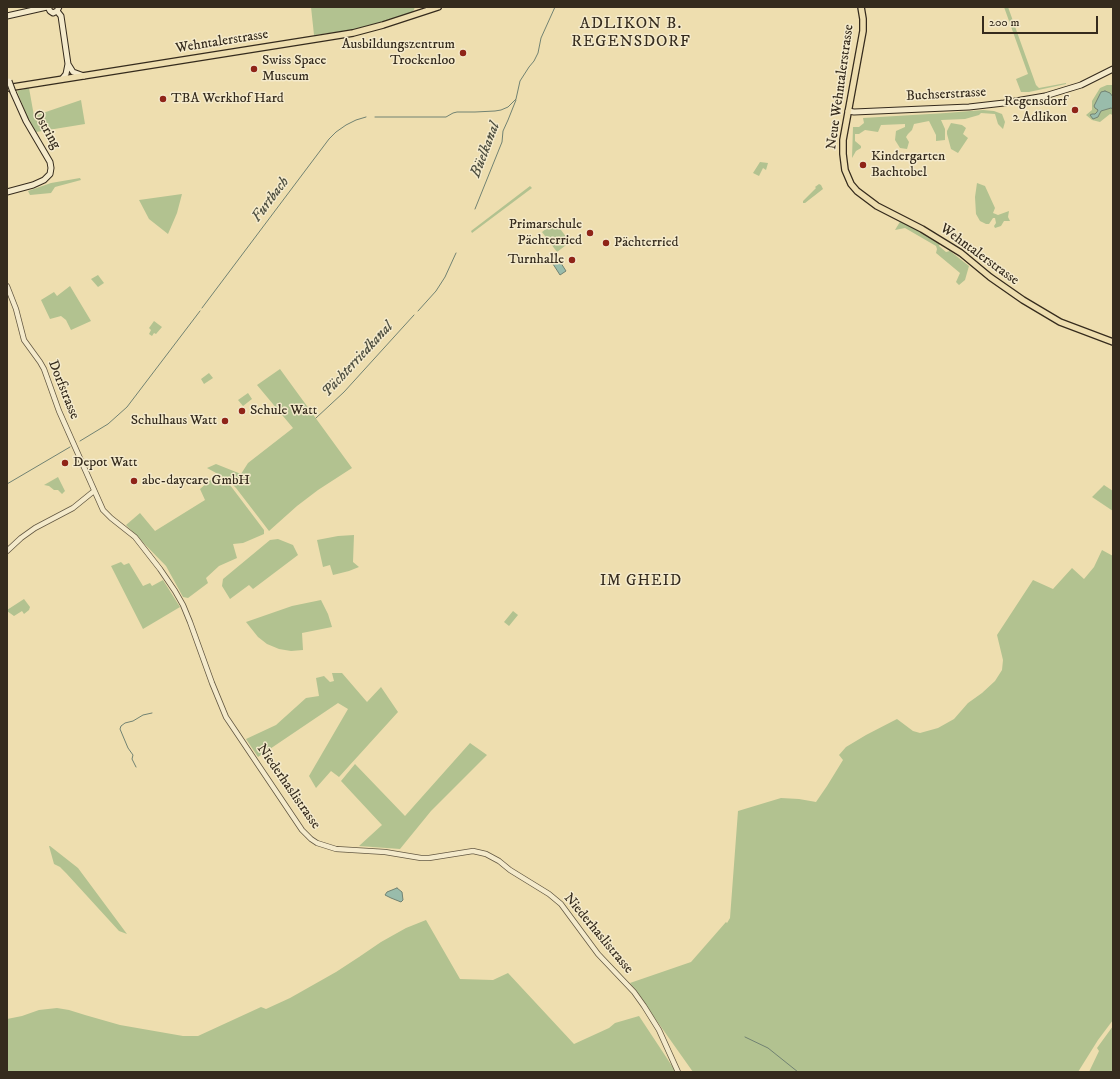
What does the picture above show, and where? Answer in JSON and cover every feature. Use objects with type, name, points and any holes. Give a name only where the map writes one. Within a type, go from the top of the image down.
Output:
[{"type":"main road","points":[[8,16],[47,7],[52,12],[58,9],[68,64],[66,74],[62,79]]},
{"type":"main road","name":"Wehntalerstrasse","points":[[8,82],[62,79],[84,76],[353,33],[396,22],[438,7]]},
{"type":"main road","name":"Neue Wehntalerstrasse","points":[[845,170],[843,140],[863,31],[861,7]]},
{"type":"main road","points":[[68,64],[74,72],[84,76]]},
{"type":"main road","name":"Buchserstrasse","points":[[848,111],[973,107],[1004,103],[1045,96],[1081,85],[1113,69]]},
{"type":"main road","name":"Ostring","points":[[7,192],[33,185],[44,180],[50,174],[51,168],[50,162],[26,121],[8,82]]},
{"type":"main road","name":"Wehntalerstrasse","points":[[845,170],[851,183],[857,191],[866,198],[949,245],[1023,300],[1060,322],[1113,342]]},
{"type":"street","name":"Dorfstrasse","points":[[7,286],[15,304],[24,340],[44,369],[59,411],[90,482]]},
{"type":"street","name":"Niederhaslistrasse","points":[[90,482],[103,510],[135,537],[175,591],[190,622],[226,717],[297,824],[306,835],[317,843],[336,849],[385,852],[425,858],[473,851],[493,857],[510,870],[549,894],[561,904],[598,954],[640,1000],[659,1030],[678,1072]]},
{"type":"street","points":[[7,551],[35,528],[73,508],[94,491]]},
{"type":"green space","points":[[311,7],[415,7],[413,12],[353,30],[314,35]]},
{"type":"green space","points":[[1004,7],[1008,7],[1036,85],[1039,88],[1066,84],[1029,92],[1021,92],[1016,79],[1028,74]]},
{"type":"green space","points":[[1107,85],[1113,85],[1113,97],[1110,93],[1101,92],[1098,110],[1093,119],[1098,117],[1101,111],[1111,108],[1113,109],[1113,115],[1110,114],[1100,122],[1092,120],[1086,115],[1092,110],[1092,101],[1100,88]]},
{"type":"green space","points":[[29,88],[34,116],[81,100],[85,124],[36,132],[27,116],[17,91]]},
{"type":"green space","points":[[983,110],[994,111],[1002,114],[1005,122],[1003,129],[998,124],[995,114],[981,113],[965,119],[941,120],[945,129],[945,140],[936,141],[936,135],[929,121],[914,124],[912,130],[906,137],[909,142],[907,149],[900,148],[895,140],[896,131],[905,127],[905,124],[881,125],[878,132],[865,130],[859,134],[855,134],[855,141],[861,146],[861,148],[856,151],[852,158],[853,127],[859,127],[864,123],[863,118]]},
{"type":"green space","points":[[951,123],[962,125],[966,128],[963,134],[968,138],[958,153],[951,149],[947,134]]},
{"type":"green space","points":[[760,162],[768,163],[766,170],[763,168],[759,176],[753,173]]},
{"type":"green space","points":[[80,178],[81,180],[55,187],[51,193],[30,195],[28,191],[51,183]]},
{"type":"green space","points":[[977,183],[985,186],[995,208],[993,213],[998,215],[1009,211],[1008,217],[1010,221],[1004,221],[1001,226],[995,228],[995,218],[993,218],[989,224],[980,221],[976,214],[975,197]]},
{"type":"green space","points":[[819,184],[823,189],[803,203],[803,201]]},
{"type":"green space","points":[[530,186],[532,188],[472,233],[471,231]]},
{"type":"green space","points":[[182,194],[177,213],[168,234],[149,219],[139,200]]},
{"type":"green space","points":[[901,220],[940,244],[939,246],[946,252],[950,251],[969,266],[965,280],[959,285],[956,282],[960,273],[936,253],[936,246],[905,228],[895,230]]},
{"type":"green space","points":[[555,222],[570,242],[557,252],[542,232]]},
{"type":"green space","points":[[98,275],[104,283],[98,287],[91,279]]},
{"type":"green space","points":[[70,286],[91,321],[71,330],[66,320],[61,316],[50,319],[41,300],[54,292],[57,296]]},
{"type":"green space","points":[[154,321],[162,327],[152,336],[149,334],[151,330],[149,328]]},
{"type":"green space","points":[[280,369],[352,468],[318,490],[297,506],[269,531],[236,488],[227,479],[207,468],[216,464],[241,474],[248,463],[293,428],[257,385]]},
{"type":"green space","points":[[209,373],[213,378],[204,384],[201,379]]},
{"type":"green space","points":[[248,393],[252,399],[243,406],[238,400]]},
{"type":"green space","points":[[216,475],[230,485],[264,530],[264,534],[243,543],[233,544],[237,558],[219,566],[206,578],[208,583],[188,598],[183,597],[166,566],[126,525],[140,513],[155,531],[205,500],[200,489]]},
{"type":"green space","points":[[58,477],[65,491],[62,494],[58,490],[54,490],[49,486],[44,485]]},
{"type":"green space","points":[[1104,485],[1113,491],[1113,511],[1092,497]]},
{"type":"green space","points":[[354,535],[353,562],[359,567],[333,575],[330,565],[323,567],[317,540]]},
{"type":"green space","points":[[278,539],[293,545],[298,555],[253,589],[249,585],[230,599],[222,586],[223,579],[270,540]]},
{"type":"green space","points":[[1102,550],[1113,556],[1113,1020],[1098,1040],[1078,1072],[693,1072],[630,983],[691,962],[726,922],[727,923],[730,918],[738,811],[781,798],[816,802],[843,760],[839,755],[846,747],[897,719],[913,731],[920,733],[938,728],[954,719],[968,703],[995,681],[1002,670],[1003,660],[997,635],[1033,580],[1053,589],[1072,568],[1084,579],[1094,567]]},
{"type":"green space","points":[[121,562],[124,565],[129,563],[143,586],[150,583],[152,586],[163,580],[180,607],[143,629],[111,566]]},
{"type":"green space","points":[[24,599],[30,607],[24,614],[22,611],[14,616],[7,611],[7,610]]},
{"type":"green space","points":[[321,600],[328,614],[332,627],[302,633],[303,650],[291,651],[279,649],[267,644],[258,637],[246,622],[292,606]]},
{"type":"green space","points":[[513,611],[518,615],[509,626],[504,622]]},
{"type":"green space","points":[[332,673],[342,673],[367,702],[381,687],[398,712],[339,777],[331,771],[316,788],[309,776],[348,709],[338,703],[258,757],[246,739],[276,725],[306,698],[319,696],[316,678],[324,676],[330,682],[334,681]]},
{"type":"green space","points":[[470,743],[487,755],[431,811],[400,849],[359,846],[382,825],[341,781],[355,764],[405,816]]},
{"type":"green space","points":[[49,846],[78,868],[127,934],[119,931],[66,873],[54,864]]},
{"type":"green space","points":[[426,920],[460,979],[493,980],[508,973],[574,1044],[609,1028],[615,1023],[639,1016],[676,1072],[7,1072],[7,1019],[39,1010],[57,1008],[120,1025],[183,1036],[198,1036],[261,1007],[266,1009],[290,998],[336,972],[381,942],[406,928]]},
{"type":"green space","points":[[1113,1026],[1113,1072],[1089,1072],[1099,1051],[1097,1048]]},
{"type":"shaded area","points":[[1105,91],[1110,93],[1113,97],[1113,109],[1111,108],[1101,111],[1098,117],[1093,119],[1090,115],[1097,112],[1098,110],[1094,106],[1101,92]]},
{"type":"shaded area","points":[[559,260],[566,271],[560,275],[553,264]]},
{"type":"shaded area","points":[[397,888],[402,892],[403,900],[401,902],[385,895],[387,892]]},
{"type":"waterway","name":"Furtbach","points":[[375,117],[446,117],[457,112],[495,111],[508,107],[516,99],[520,81],[538,53],[541,38],[555,7]]},
{"type":"waterway","name":"Büelkanal","points":[[475,209],[502,142],[503,131],[516,100]]},
{"type":"waterway","name":"Furtbach","points":[[202,308],[329,139],[346,125],[366,117]]},
{"type":"waterway","name":"Pächterriedkanal","points":[[418,311],[436,291],[445,277],[456,253]]},
{"type":"waterway","name":"Furtbach","points":[[80,441],[108,424],[127,407],[200,311]]},
{"type":"waterway","name":"Pächterriedkanal","points":[[316,418],[344,392],[414,315]]},
{"type":"waterway","name":"Furtbach","points":[[7,484],[70,447]]},
{"type":"waterway","points":[[136,767],[132,759],[133,755],[128,748],[120,729],[125,723],[133,721],[143,715],[152,713]]},
{"type":"waterway","points":[[745,1037],[768,1048],[798,1072]]},
{"type":"place","name":"Ausbildungszentrum Trockenloo","points":[[463,53]]},
{"type":"place","name":"Swiss Space Museum","points":[[254,69]]},
{"type":"place","name":"TBA Werkhof Hard","points":[[163,99]]},
{"type":"place","name":"Regensdorf 2 Adlikon","points":[[1075,110]]},
{"type":"place","name":"Kindergarten Bachtobel","points":[[863,165]]},
{"type":"place","name":"Primarschule Pächterried","points":[[590,233]]},
{"type":"place","name":"Pächterried","points":[[606,243]]},
{"type":"place","name":"Turnhalle","points":[[572,260]]},
{"type":"place","name":"Schule Watt","points":[[242,411]]},
{"type":"place","name":"Schulhaus Watt","points":[[225,421]]},
{"type":"place","name":"Depot Watt","points":[[65,463]]},
{"type":"place","name":"abc-daycare GmbH","points":[[134,481]]},
{"type":"district","name":"ADLIKON B. REGENSDORF","points":[[631,34]]},
{"type":"district","name":"IM GHEID","points":[[641,582]]}]
